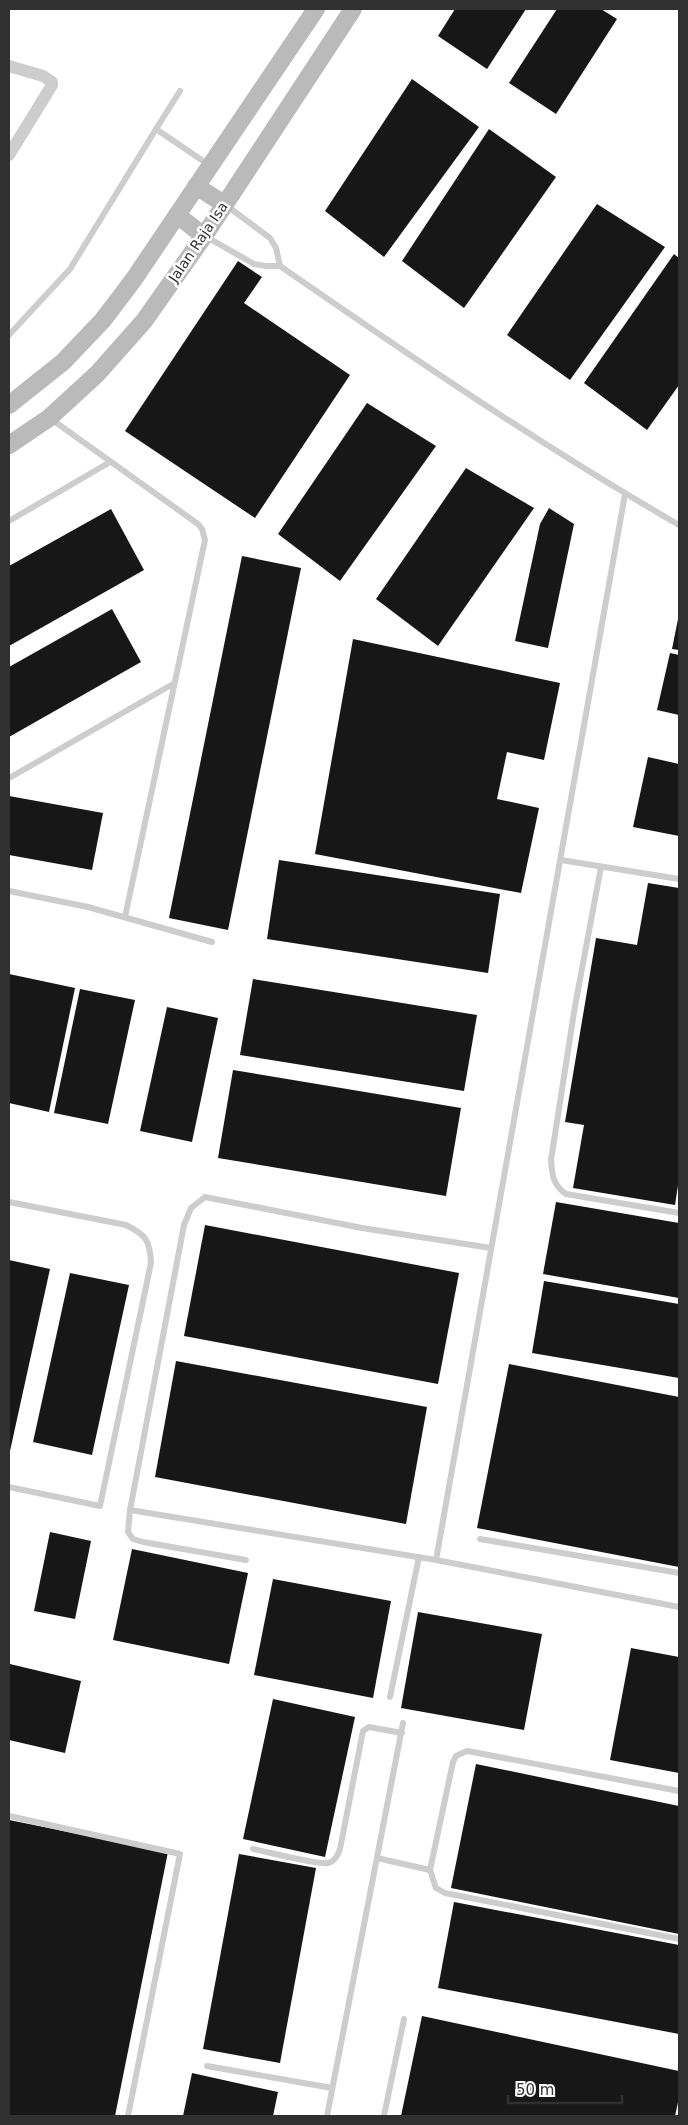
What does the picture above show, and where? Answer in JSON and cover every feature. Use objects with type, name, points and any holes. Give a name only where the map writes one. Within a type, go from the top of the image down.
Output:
[{"type":"main road","points":[[9,405],[63,362],[103,320],[134,279],[209,165],[316,9]]},
{"type":"main road","name":"Jalan Raja Isa","points":[[9,445],[49,418],[97,374],[144,321],[204,236],[353,9]]},
{"type":"main road","points":[[196,186],[224,204]]},
{"type":"main road","points":[[177,215],[204,236]]},
{"type":"street","points":[[9,66],[43,76],[52,82],[52,85],[10,152]]},
{"type":"lane","points":[[9,335],[70,269],[180,91]]},
{"type":"lane","points":[[156,129],[209,165]]},
{"type":"lane","points":[[224,204],[270,238],[276,248],[280,266]]},
{"type":"lane","points":[[204,236],[254,264],[280,266],[430,370],[625,494],[679,525]]},
{"type":"lane","points":[[49,418],[198,524],[204,534],[204,549],[173,684],[124,916]]},
{"type":"lane","points":[[9,521],[110,462]]},
{"type":"lane","points":[[436,1560],[625,494]]},
{"type":"lane","points":[[11,777],[173,684]]},
{"type":"lane","points":[[561,860],[679,879]]},
{"type":"lane","points":[[601,867],[575,1006],[551,1160],[552,1173],[559,1189],[566,1194],[679,1212]]},
{"type":"lane","points":[[9,891],[124,916],[212,942]]},
{"type":"lane","points":[[246,1560],[137,1540],[128,1532],[130,1510],[184,1225],[191,1208],[205,1197],[362,1228],[491,1248]]},
{"type":"lane","points":[[9,1202],[126,1225],[147,1239],[152,1262],[100,1506],[9,1487]]},
{"type":"lane","points":[[130,1510],[436,1560],[679,1607]]},
{"type":"lane","points":[[480,1539],[679,1573]]},
{"type":"lane","points":[[390,1697],[419,1557]]},
{"type":"lane","points":[[326,2116],[403,1723]]},
{"type":"lane","points":[[253,1849],[318,1863],[331,1861],[337,1856],[340,1849],[363,1731],[369,1726],[402,1733]]},
{"type":"lane","points":[[679,1791],[467,1751],[456,1756],[453,1762],[430,1870],[436,1888],[445,1893],[679,1939]]},
{"type":"lane","points":[[9,1816],[180,1854],[128,2116]]},
{"type":"lane","points":[[377,1858],[430,1870]]},
{"type":"lane","points":[[384,2116],[404,2019]]},
{"type":"lane","points":[[207,2066],[332,2088]]},
{"type":"building","points":[[455,9],[526,9],[487,69],[438,36]]},
{"type":"building","points":[[557,9],[601,9],[617,19],[556,114],[509,83]]},
{"type":"building","points":[[412,79],[479,127],[384,257],[325,211]]},
{"type":"building","points":[[489,129],[556,177],[464,308],[402,261]]},
{"type":"building","points":[[597,204],[665,247],[570,380],[507,335]]},
{"type":"building","points":[[674,254],[679,258],[679,385],[647,430],[584,383]]},
{"type":"building","points":[[238,261],[262,277],[244,303],[350,375],[255,518],[125,431]]},
{"type":"building","points":[[367,403],[436,446],[340,581],[278,534]]},
{"type":"building","points":[[466,468],[534,508],[438,646],[376,599]]},
{"type":"building","points":[[549,508],[574,524],[548,648],[515,641],[540,524]]},
{"type":"building","points":[[111,509],[144,570],[9,646],[9,566]]},
{"type":"building","points":[[242,556],[301,568],[228,930],[169,918]]},
{"type":"building","points":[[112,609],[141,662],[9,737],[9,667]]},
{"type":"building","points":[[679,619],[679,650],[672,649]]},
{"type":"building","points":[[353,639],[560,683],[544,760],[507,752],[497,799],[539,808],[521,893],[315,854]]},
{"type":"building","points":[[670,653],[679,655],[679,715],[657,710]]},
{"type":"building","points":[[648,757],[679,764],[679,836],[633,827]]},
{"type":"building","points":[[9,796],[103,813],[92,870],[9,855]]},
{"type":"building","points":[[279,860],[500,894],[488,973],[267,939]]},
{"type":"building","points":[[648,883],[679,888],[679,1179],[675,1205],[573,1188],[584,1125],[565,1122],[596,938],[637,945]]},
{"type":"building","points":[[9,974],[75,988],[49,1112],[9,1103]]},
{"type":"building","points":[[253,979],[477,1015],[464,1091],[240,1055]]},
{"type":"building","points":[[80,989],[135,1000],[108,1124],[54,1113]]},
{"type":"building","points":[[167,1007],[218,1018],[192,1142],[140,1131]]},
{"type":"building","points":[[233,1070],[461,1108],[446,1196],[218,1158]]},
{"type":"building","points":[[556,1202],[679,1223],[679,1298],[543,1274]]},
{"type":"building","points":[[205,1225],[459,1273],[438,1384],[184,1336]]},
{"type":"building","points":[[9,1260],[50,1269],[10,1451],[9,1451]]},
{"type":"building","points":[[70,1273],[129,1285],[92,1455],[33,1442]]},
{"type":"building","points":[[544,1281],[679,1304],[679,1378],[532,1353]]},
{"type":"building","points":[[176,1361],[427,1407],[406,1524],[155,1477]]},
{"type":"building","points":[[509,1364],[679,1397],[679,1567],[477,1528]]},
{"type":"building","points":[[50,1532],[91,1541],[75,1619],[34,1611]]},
{"type":"building","points":[[132,1549],[248,1573],[229,1664],[113,1640]]},
{"type":"building","points":[[273,1579],[391,1601],[373,1698],[254,1675]]},
{"type":"building","points":[[418,1612],[542,1634],[524,1730],[401,1708]]},
{"type":"building","points":[[631,1648],[679,1657],[679,1773],[610,1760]]},
{"type":"building","points":[[10,1664],[81,1681],[65,1753],[9,1740]]},
{"type":"building","points":[[273,1699],[355,1717],[325,1857],[243,1839]]},
{"type":"building","points":[[476,1764],[679,1806],[679,1934],[451,1888]]},
{"type":"building","points":[[9,1820],[168,1852],[115,2116],[9,2116]]},
{"type":"building","points":[[239,1854],[316,1868],[280,2063],[203,2049]]},
{"type":"building","points":[[454,1902],[679,1945],[679,2034],[438,1988]]},
{"type":"building","points":[[422,2016],[679,2071],[679,2098],[675,2116],[401,2116]]},
{"type":"building","points":[[192,2073],[278,2092],[273,2116],[183,2116]]}]
